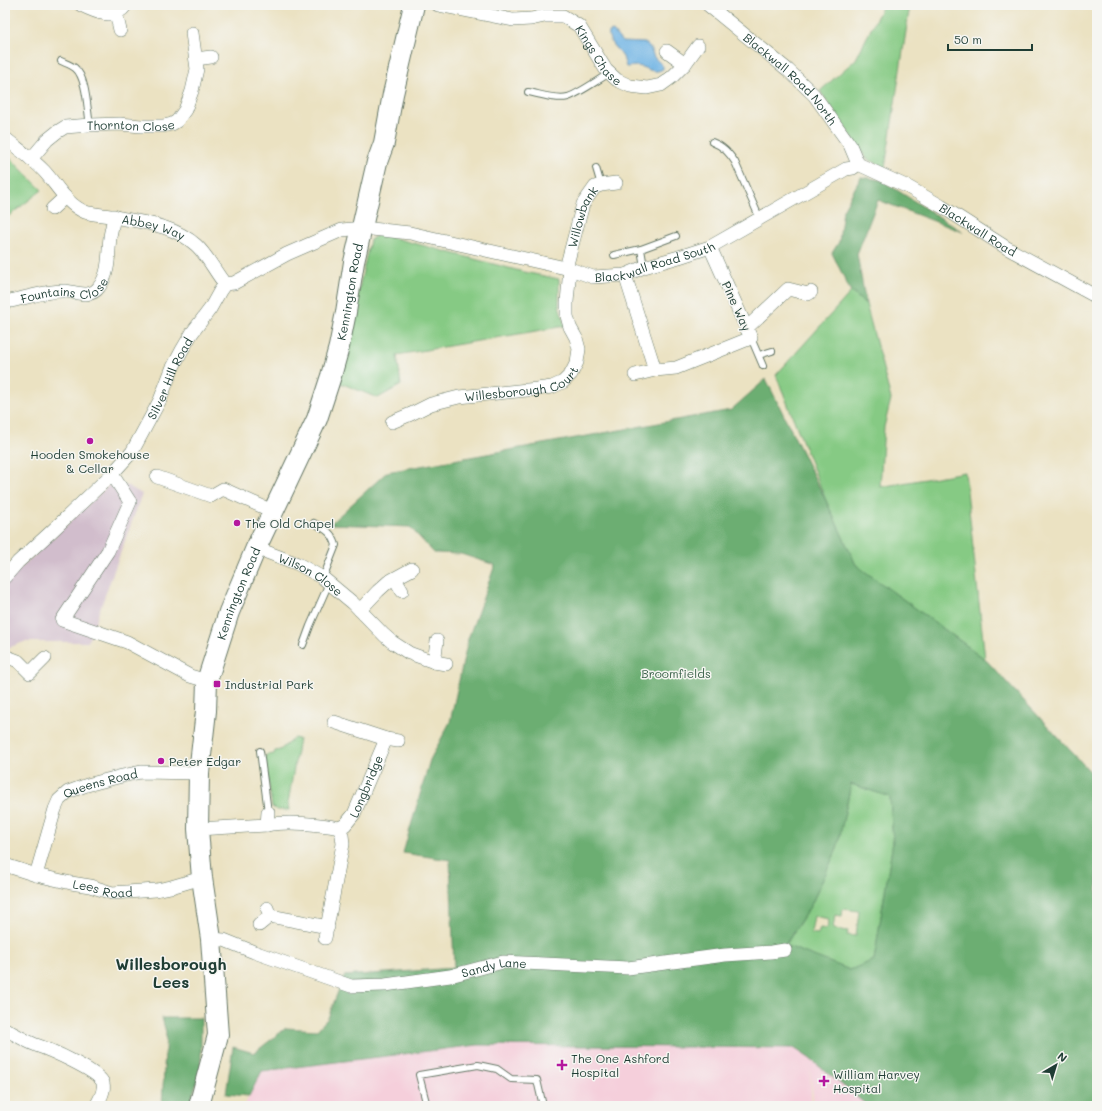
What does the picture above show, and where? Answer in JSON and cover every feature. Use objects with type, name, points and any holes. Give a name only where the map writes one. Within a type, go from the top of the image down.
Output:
[{"type":"main road","name":"Kennington Road","points":[[199,1106],[218,1035],[211,939],[202,878],[198,829],[199,773],[206,711],[207,681],[229,612],[272,511],[317,418],[331,376],[339,347],[354,262],[384,143],[393,94],[414,5]]},
{"type":"street","points":[[81,5],[106,14],[121,9],[120,30]]},
{"type":"street","name":"Kings Chase","points":[[438,5],[513,20],[531,19],[545,16],[552,11],[579,26],[610,73],[617,80],[630,86],[647,88],[660,85],[669,80],[685,64],[698,46]]},
{"type":"street","name":"Blackwall Road North","points":[[708,5],[788,70],[814,96],[850,145],[858,164]]},
{"type":"street","name":"Thornton Close","points":[[31,159],[47,140],[65,127],[120,124],[163,126],[173,124],[182,116],[185,110],[192,91],[197,69],[192,33]]},
{"type":"street","points":[[667,51],[685,64]]},
{"type":"street","points":[[196,59],[211,57]]},
{"type":"street","name":"Abbey Way","points":[[5,138],[44,171],[74,206],[86,212],[114,216],[164,227],[174,231],[196,246],[207,258],[222,287]]},
{"type":"street","name":"Blackwall Road South","points":[[362,228],[410,234],[568,269],[593,277],[625,275],[644,267],[710,247],[846,169],[853,168],[858,164]]},
{"type":"street","name":"Blackwall Road","points":[[858,164],[908,187],[1007,248],[1097,297]]},
{"type":"street","name":"Willowbank","points":[[568,269],[583,204],[594,187],[616,183]]},
{"type":"street","points":[[52,209],[65,197]]},
{"type":"street","name":"Fountains Close","points":[[5,302],[54,292],[66,291],[82,294],[96,291],[104,280],[107,270],[110,237],[114,216]]},
{"type":"street","points":[[222,287],[234,283],[287,254],[342,230],[362,228]]},
{"type":"street","name":"Pine Way","points":[[635,376],[655,370],[676,368],[749,333],[710,247]]},
{"type":"street","name":"Willesborough Court","points":[[392,422],[431,404],[459,397],[552,387],[563,382],[571,374],[577,362],[579,349],[567,316],[568,269]]},
{"type":"street","points":[[625,275],[655,370]]},
{"type":"street","name":"Silver Hill Road","points":[[5,577],[18,562],[112,474],[134,449],[160,400],[172,369],[182,350],[192,333],[210,309],[222,287]]},
{"type":"street","points":[[749,333],[751,324],[788,289],[808,294],[811,292]]},
{"type":"street","points":[[112,474],[130,502],[108,551],[62,620],[126,642],[190,676],[207,681]]},
{"type":"street","points":[[157,477],[211,496],[223,488],[272,511]]},
{"type":"street","name":"Wilson Close","points":[[256,548],[298,564],[326,580],[360,610],[384,635],[409,653],[440,663],[437,641]]},
{"type":"street","points":[[360,610],[388,582],[412,570]]},
{"type":"street","points":[[395,579],[402,590]]},
{"type":"street","points":[[5,656],[18,661],[30,673],[44,658]]},
{"type":"street","name":"Longbridge","points":[[198,829],[271,823],[325,825],[339,828],[346,825],[354,814],[392,740],[332,719]]},
{"type":"street","name":"Queens Road","points":[[36,875],[55,809],[59,800],[68,792],[87,785],[141,772],[199,773]]},
{"type":"street","name":"Longbridge","points":[[259,924],[268,912],[326,932],[343,844],[342,835],[339,828]]},
{"type":"street","name":"Lees Road","points":[[5,864],[36,875],[90,886],[112,894],[156,890],[202,878]]},
{"type":"street","name":"Sandy Lane","points":[[211,939],[224,940],[352,986],[384,985],[450,976],[503,962],[628,968],[725,954],[785,950]]},
{"type":"street","points":[[5,1029],[87,1069],[101,1079],[103,1082],[103,1091],[96,1106]]},
{"type":"lane","points":[[61,61],[75,68],[84,82],[90,125]]},
{"type":"lane","points":[[528,92],[558,97],[568,97],[610,73]]},
{"type":"lane","points":[[712,142],[724,148],[735,162],[760,219]]},
{"type":"lane","points":[[596,168],[601,185]]},
{"type":"lane","points":[[614,255],[641,249],[676,236]]},
{"type":"lane","points":[[641,249],[644,267]]},
{"type":"lane","points":[[749,333],[763,366]]},
{"type":"lane","points":[[759,355],[772,350]]},
{"type":"lane","points":[[303,645],[326,580],[336,545],[334,537],[327,530],[314,523]]},
{"type":"lane","points":[[260,751],[271,823]]},
{"type":"lane","points":[[427,1106],[419,1075],[478,1065],[497,1069],[511,1079],[537,1080],[543,1106]]},
{"type":"shaded area","points":[[110,484],[128,486],[142,494],[88,642],[24,642],[5,649],[5,583]]},
{"type":"shaded area","name":"The One Ashford Hospital","points":[[725,1033],[794,1048],[809,1058],[868,1106],[814,1106],[810,1069],[812,1106],[244,1106],[262,1071],[478,1045]]},
{"type":"green space","points":[[883,5],[910,5],[885,168],[866,158],[820,91],[856,59]]},
{"type":"green space","points":[[5,153],[42,190],[5,219]]},
{"type":"green space","points":[[861,177],[881,180],[963,232],[878,200],[857,254],[866,304],[851,292],[832,253],[839,242],[843,210]]},
{"type":"green space","points":[[379,234],[524,272],[559,279],[559,305],[565,326],[397,355],[401,385],[378,398],[338,382],[370,240]]},
{"type":"green space","points":[[851,292],[866,304],[891,399],[884,427],[880,487],[965,472],[985,659],[856,565],[827,503],[776,375]]},
{"type":"green space","name":"Broomfields","points":[[766,379],[856,565],[985,659],[1097,779],[1097,1106],[868,1106],[809,1058],[794,1048],[478,1045],[262,1071],[249,1096],[226,1094],[233,1047],[254,1053],[286,1028],[317,1030],[328,1018],[344,976],[454,968],[450,860],[403,853],[430,760],[450,722],[468,639],[495,565],[461,554],[434,553],[410,527],[330,524],[387,472],[731,410]],"holes":[[[851,784],[890,797],[893,842],[874,960],[850,970],[785,945],[811,905],[837,849]]]},
{"type":"green space","points":[[294,738],[299,739],[288,803],[289,810],[277,810],[272,807],[265,759],[266,755],[274,754],[275,751],[280,750]]},
{"type":"green space","points":[[851,784],[890,797],[893,842],[874,960],[850,970],[785,946],[811,905],[837,849]],"holes":[[[843,909],[859,911],[856,936],[847,935],[848,931],[833,929],[835,915],[842,916]],[[814,916],[829,919],[827,929],[820,928],[818,934],[811,933]]]},
{"type":"green space","points":[[162,1018],[201,1018],[201,1069],[189,1106],[162,1106],[166,1032]]},
{"type":"water","points":[[613,31],[622,42],[645,43],[649,46],[654,57],[663,66],[663,69],[656,71],[637,66],[626,67],[623,57],[613,46],[610,39],[609,32]]},
{"type":"place","name":"Hooden Smokehouse & Cellar","points":[[90,441]]},
{"type":"place","name":"The Old Chapel","points":[[237,523]]},
{"type":"place","name":"Industrial Park","points":[[217,684]]},
{"type":"place","name":"Peter Edgar","points":[[161,761]]},
{"type":"place","name":"The One Ashford Hospital","points":[[562,1065]]},
{"type":"place","name":"William Harvey Hospital","points":[[824,1081]]},
{"type":"district","name":"Willesborough Lees","points":[[171,972]]}]
